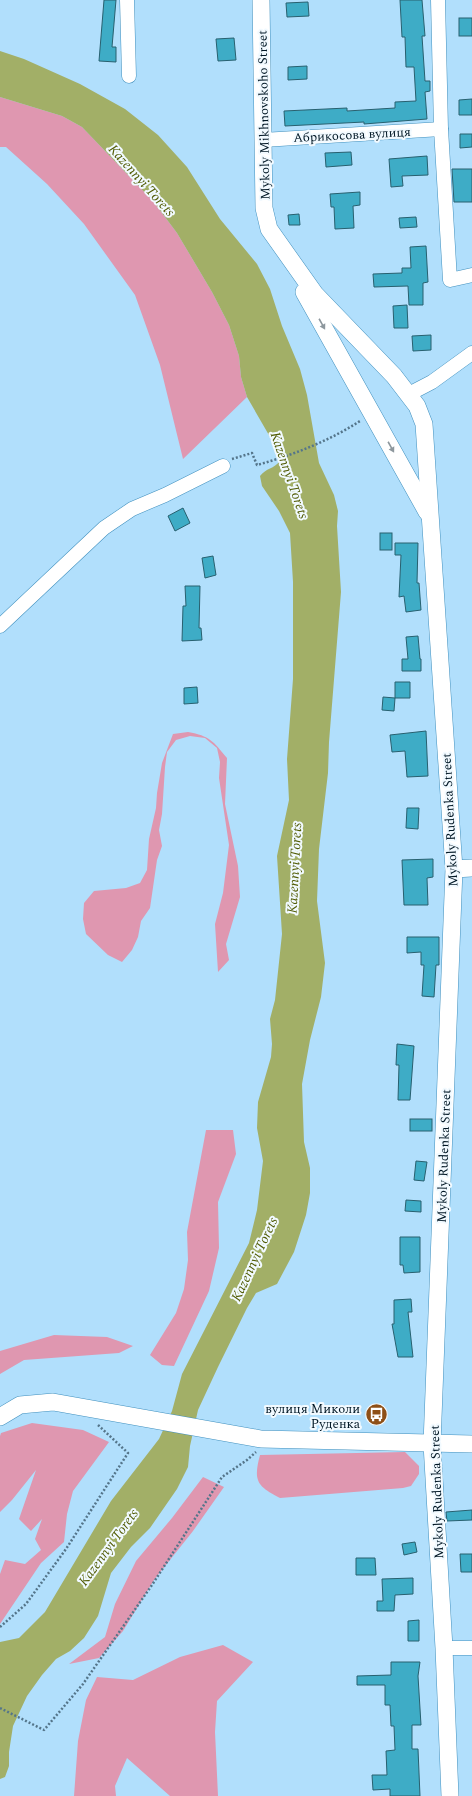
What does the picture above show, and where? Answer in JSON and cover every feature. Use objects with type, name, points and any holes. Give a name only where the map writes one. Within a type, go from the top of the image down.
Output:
[{"type":"street","points":[[127,0],[129,76]]},
{"type":"street","name":"Mykoly Mikhnovskoho Street","points":[[261,0],[264,208],[269,229],[372,413]]},
{"type":"street","points":[[438,0],[441,129],[450,280],[472,274]]},
{"type":"street","name":"Абрикосова вулиця","points":[[263,140],[441,129]]},
{"type":"street","name":"Mykoly Mikhnovskoho Street","points":[[269,229],[315,294],[394,376],[408,394]]},
{"type":"street","points":[[408,394],[432,382],[472,353]]},
{"type":"street","name":"Mykoly Rudenka Street","points":[[408,394],[417,406],[424,424],[454,870],[432,1444],[444,1648],[450,1796]]},
{"type":"street","name":"Mykoly Rudenka Street","points":[[372,413],[430,516]]},
{"type":"street","points":[[0,626],[104,528],[132,509],[165,496],[223,466]]},
{"type":"street","points":[[454,870],[472,868]]},
{"type":"street","points":[[0,1417],[20,1405],[53,1402],[265,1439],[472,1444]]},
{"type":"street","points":[[444,1648],[472,1648]]},
{"type":"path","points":[[223,466],[228,460],[252,453],[257,465],[276,459],[320,443],[372,413]]},
{"type":"path","points":[[0,1627],[26,1604],[66,1549],[128,1453],[86,1413],[83,1408]]},
{"type":"path","points":[[0,1708],[44,1730],[83,1684],[152,1584],[222,1477],[247,1460],[265,1439]]},
{"type":"shaded area","points":[[0,97],[62,116],[82,127],[153,201],[177,233],[212,292],[229,325],[239,356],[241,377],[247,397],[183,459],[160,365],[135,295],[84,224],[47,184],[6,147],[0,147]]},
{"type":"shaded area","points":[[188,732],[201,735],[210,740],[227,758],[225,804],[238,866],[240,897],[226,944],[229,960],[218,972],[215,924],[223,893],[229,845],[219,778],[220,762],[217,748],[205,738],[190,736],[176,740],[167,752],[162,814],[159,830],[162,846],[157,860],[150,908],[141,921],[138,937],[132,950],[122,962],[108,955],[86,934],[83,919],[84,903],[94,891],[126,888],[140,883],[147,870],[149,839],[156,808],[162,763],[173,734]]},
{"type":"shaded area","points":[[206,1130],[233,1130],[236,1154],[218,1202],[219,1248],[209,1291],[174,1366],[162,1365],[150,1355],[176,1313],[184,1289],[188,1260],[187,1232]]},
{"type":"shaded area","points":[[54,1335],[107,1337],[133,1346],[119,1353],[24,1360],[0,1374],[0,1351]]},
{"type":"shaded area","points":[[32,1423],[83,1430],[109,1442],[73,1491],[67,1514],[64,1542],[41,1563],[0,1624],[0,1574],[5,1560],[25,1564],[41,1550],[35,1539],[42,1519],[31,1531],[19,1519],[36,1470],[12,1500],[0,1512],[0,1436],[1,1433]]},
{"type":"shaded area","points":[[405,1452],[419,1466],[419,1474],[411,1486],[403,1488],[280,1498],[266,1490],[259,1482],[257,1477],[260,1455]]},
{"type":"shaded area","points":[[203,1477],[224,1487],[193,1531],[154,1580],[123,1631],[99,1658],[69,1664],[105,1637],[115,1604],[136,1561],[172,1518]]},
{"type":"shaded area","points":[[223,1645],[253,1662],[217,1701],[215,1732],[218,1796],[170,1796],[127,1758],[115,1786],[116,1796],[74,1796],[78,1741],[86,1700],[97,1677],[133,1680],[180,1657]]},
{"type":"water","name":"Kazennyi Torets","points":[[0,51],[24,59],[80,84],[125,109],[158,135],[187,167],[220,219],[257,264],[270,289],[282,326],[300,369],[307,395],[319,463],[334,495],[338,511],[337,526],[341,592],[329,742],[328,773],[319,849],[317,901],[325,963],[321,997],[310,1040],[302,1084],[304,1142],[310,1168],[310,1193],[306,1215],[294,1252],[277,1284],[256,1293],[218,1367],[198,1410],[190,1446],[188,1467],[177,1489],[150,1528],[131,1547],[111,1573],[98,1616],[84,1638],[70,1651],[56,1659],[27,1696],[13,1726],[9,1752],[9,1766],[5,1777],[0,1779],[0,1642],[19,1638],[45,1612],[111,1501],[159,1439],[172,1411],[182,1374],[249,1243],[257,1210],[263,1161],[257,1128],[258,1102],[271,1057],[272,1044],[270,1019],[275,1000],[282,934],[277,856],[289,800],[287,759],[293,679],[293,582],[290,533],[279,511],[262,486],[260,476],[280,461],[277,449],[247,397],[241,377],[239,356],[229,325],[212,292],[177,233],[153,201],[82,127],[62,116],[0,97]]},
{"type":"building","points":[[104,0],[116,0],[112,47],[116,47],[116,62],[99,61]]},
{"type":"building","points":[[400,0],[422,0],[425,36],[422,36],[425,81],[430,81],[430,91],[425,92],[427,119],[364,124],[364,122],[285,126],[284,111],[347,108],[347,111],[395,108],[395,102],[416,101],[414,67],[406,67],[405,37],[402,37]]},
{"type":"building","points":[[308,2],[309,16],[287,17],[286,3]]},
{"type":"building","points":[[459,18],[472,18],[472,36],[459,36]]},
{"type":"building","points":[[234,38],[236,60],[218,61],[216,39]]},
{"type":"building","points":[[307,66],[307,79],[288,80],[288,67]]},
{"type":"building","points":[[472,99],[472,115],[459,115],[459,100]]},
{"type":"building","points":[[460,134],[472,134],[472,147],[460,148]]},
{"type":"building","points":[[351,152],[352,165],[326,167],[325,153]]},
{"type":"building","points":[[427,156],[428,175],[402,176],[403,186],[391,187],[389,159]]},
{"type":"building","points":[[452,169],[472,169],[472,202],[454,202]]},
{"type":"building","points":[[360,192],[360,205],[353,206],[354,228],[335,229],[334,207],[331,207],[330,194]]},
{"type":"building","points":[[299,214],[300,225],[289,225],[288,215]]},
{"type":"building","points":[[416,217],[417,227],[400,228],[399,218]]},
{"type":"building","points":[[426,246],[428,282],[423,283],[423,305],[409,305],[408,286],[374,287],[373,274],[402,273],[402,268],[411,268],[410,247]]},
{"type":"building","points":[[407,305],[408,328],[394,328],[393,306]]},
{"type":"building","points":[[431,335],[431,350],[413,351],[412,336]]},
{"type":"building","points":[[183,508],[190,523],[175,531],[168,516]]},
{"type":"building","points":[[380,533],[392,533],[392,550],[380,550]]},
{"type":"building","points":[[395,543],[418,543],[417,583],[419,583],[421,610],[406,612],[404,596],[399,597],[401,555],[395,555]]},
{"type":"building","points":[[213,556],[216,575],[205,578],[202,558]]},
{"type":"building","points":[[185,586],[200,586],[199,628],[201,628],[202,640],[182,641],[183,606],[186,606]]},
{"type":"building","points":[[418,636],[421,671],[402,671],[402,659],[408,659],[406,637]]},
{"type":"building","points":[[395,682],[410,682],[410,698],[395,698]]},
{"type":"building","points":[[197,687],[198,703],[184,704],[184,688]]},
{"type":"building","points":[[383,697],[395,698],[394,711],[382,710]]},
{"type":"building","points":[[426,731],[428,776],[407,777],[405,751],[392,752],[390,735]]},
{"type":"building","points":[[407,808],[419,808],[418,829],[406,828]]},
{"type":"building","points":[[433,859],[433,877],[427,878],[428,905],[404,905],[402,860]]},
{"type":"building","points":[[407,937],[439,937],[439,965],[436,965],[434,997],[422,996],[424,965],[421,965],[421,952],[407,953]]},
{"type":"building","points":[[397,1044],[414,1046],[410,1100],[398,1100],[399,1065],[396,1065]]},
{"type":"building","points":[[410,1119],[432,1119],[432,1131],[410,1131]]},
{"type":"building","points":[[416,1161],[427,1162],[424,1181],[414,1180]]},
{"type":"building","points":[[406,1200],[421,1201],[421,1212],[405,1211]]},
{"type":"building","points":[[400,1237],[420,1237],[420,1272],[404,1273],[403,1265],[400,1265]]},
{"type":"building","points":[[411,1299],[412,1312],[408,1312],[413,1357],[398,1357],[392,1324],[394,1324],[394,1300]]},
{"type":"building","points":[[472,1510],[472,1520],[447,1521],[446,1512]]},
{"type":"building","points":[[415,1542],[417,1552],[404,1555],[402,1544]]},
{"type":"building","points":[[460,1554],[472,1554],[472,1572],[461,1572]]},
{"type":"building","points":[[356,1558],[375,1558],[376,1575],[356,1575]]},
{"type":"building","points":[[413,1578],[413,1594],[395,1595],[394,1611],[377,1611],[377,1601],[383,1601],[382,1579]]},
{"type":"building","points":[[419,1620],[419,1641],[408,1641],[408,1621]]},
{"type":"building","points":[[391,1662],[420,1662],[418,1676],[421,1725],[412,1725],[412,1749],[418,1749],[420,1796],[390,1796],[390,1789],[373,1790],[372,1775],[387,1775],[386,1751],[395,1750],[394,1726],[391,1726],[390,1705],[385,1705],[385,1685],[357,1685],[357,1676],[391,1675]]},
{"type":"place","name":"вулиця Миколи Руденка","points":[[376,1415]]}]
